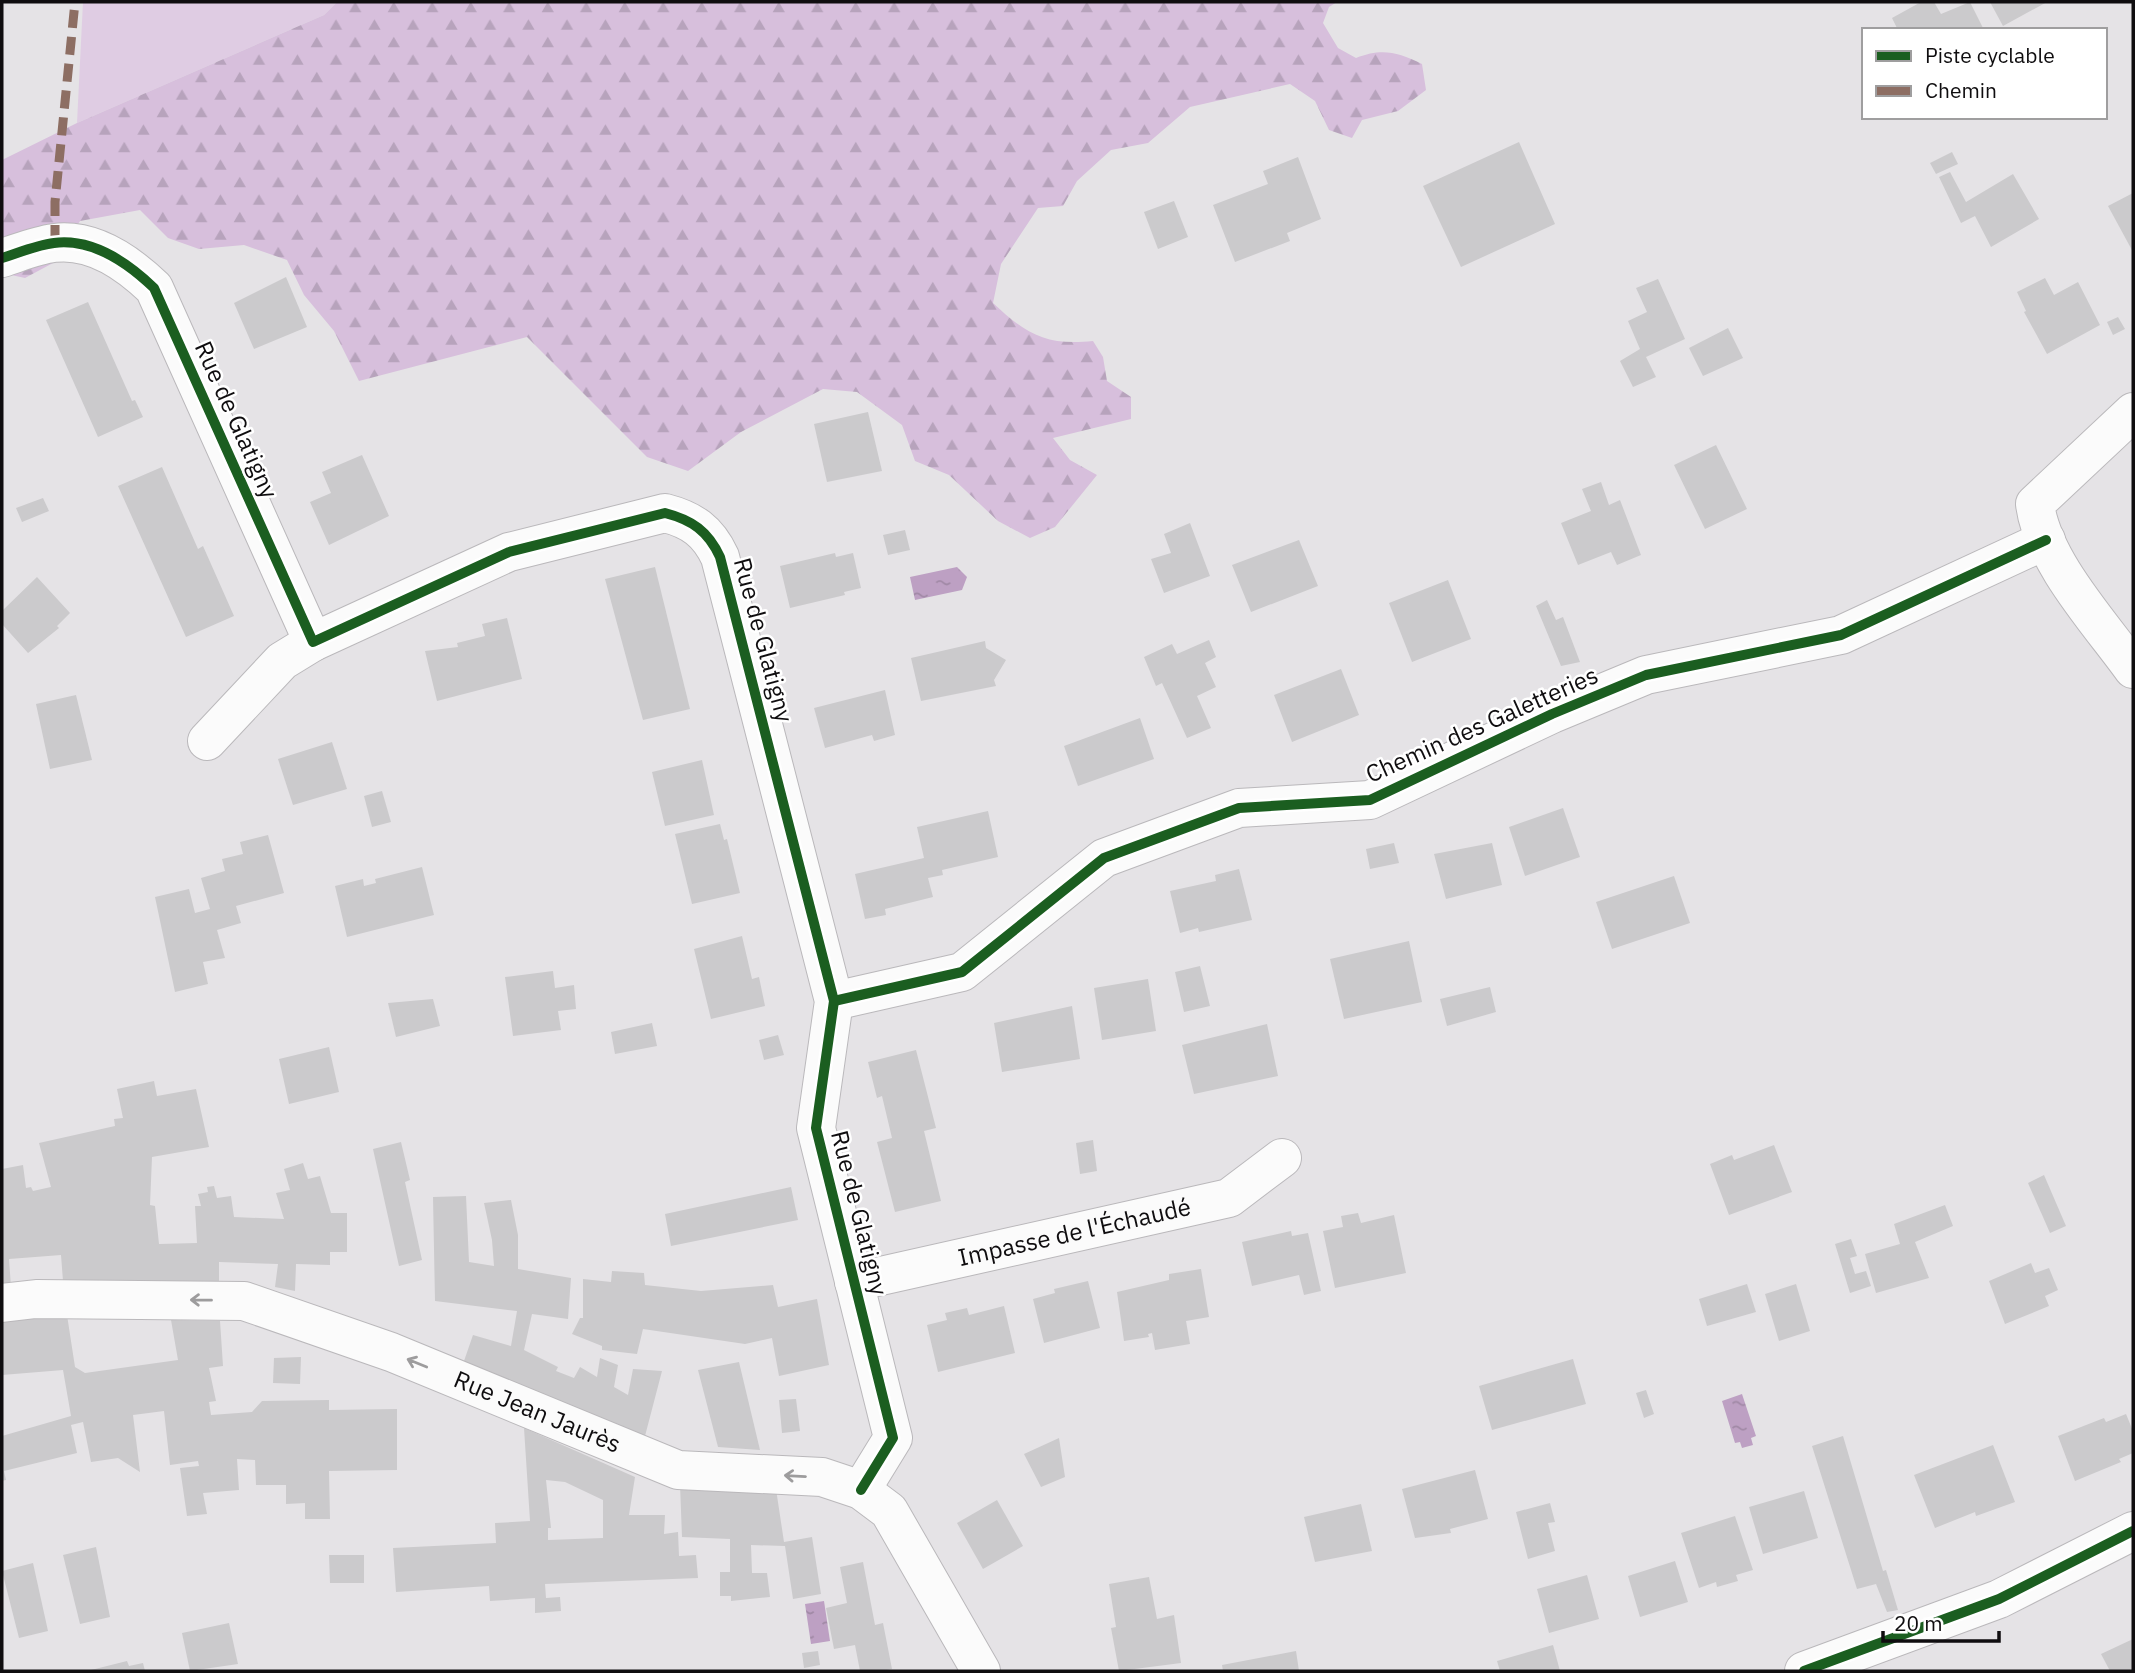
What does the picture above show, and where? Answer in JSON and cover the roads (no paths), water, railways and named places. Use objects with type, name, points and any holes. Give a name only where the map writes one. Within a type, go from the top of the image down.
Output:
[{"type":"street","name":"Rue de Glatigny","points":[[2,258],[55,243],[95,247],[124,262],[154,288],[313,642]]},
{"type":"street","points":[[2133,412],[2035,504],[2046,541],[2057,563],[2133,669]]},
{"type":"street","name":"Rue de Glatigny","points":[[207,741],[282,661],[313,642],[509,552],[665,513],[684,517],[711,538],[720,556],[834,1001],[816,1128],[893,1438],[862,1490]]},
{"type":"street","name":"Chemin des Galetteries","points":[[834,1001],[962,972],[1104,858],[1239,808],[1370,800],[1552,714],[1646,676],[1841,635],[2046,541]]},
{"type":"street","name":"Impasse de l'Échaudé","points":[[854,1282],[1229,1198],[1282,1158]]},
{"type":"street","name":"Rue Jean Jaurès","points":[[2,1303],[36,1299],[244,1301],[391,1352],[678,1470],[822,1478],[862,1490],[889,1511],[981,1671]]},
{"type":"street","points":[[1804,1671],[1999,1599],[2133,1531]]},
{"type":"water","points":[[957,567],[967,577],[962,590],[915,600],[910,577]]},
{"type":"water","points":[[1742,1394],[1756,1436],[1751,1438],[1753,1445],[1742,1448],[1740,1442],[1735,1443],[1722,1401]]},
{"type":"water","points":[[824,1601],[830,1641],[811,1644],[805,1604]]}]
